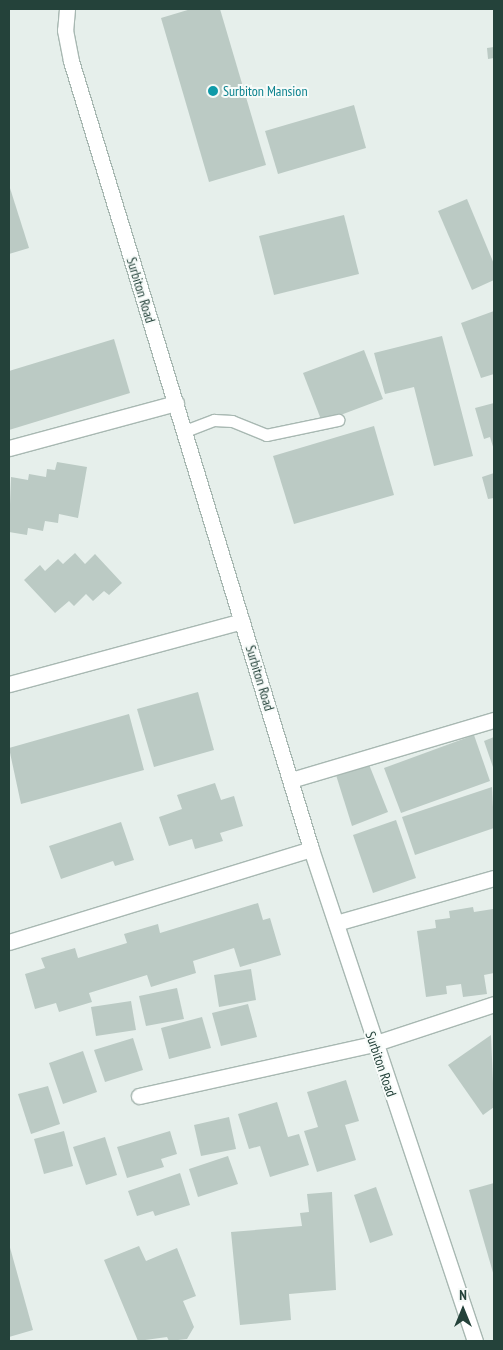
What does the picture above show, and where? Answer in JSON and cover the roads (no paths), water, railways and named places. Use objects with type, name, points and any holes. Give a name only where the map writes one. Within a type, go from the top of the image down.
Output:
[{"type":"street","name":"Surbiton Road","points":[[67,9],[65,30],[71,61],[311,849],[373,1044],[476,1341]]},
{"type":"street","points":[[9,448],[176,403]]},
{"type":"street","points":[[9,684],[242,621]]},
{"type":"street","points":[[291,780],[494,720]]},
{"type":"street","points":[[9,942],[311,849]]},
{"type":"street","points":[[336,923],[494,878]]},
{"type":"street","points":[[139,1096],[373,1044],[494,1004]]},
{"type":"lane","points":[[185,432],[214,420],[232,421],[266,434],[338,420]]},
{"type":"place","name":"Surbiton Mansion","points":[[213,91]]}]
